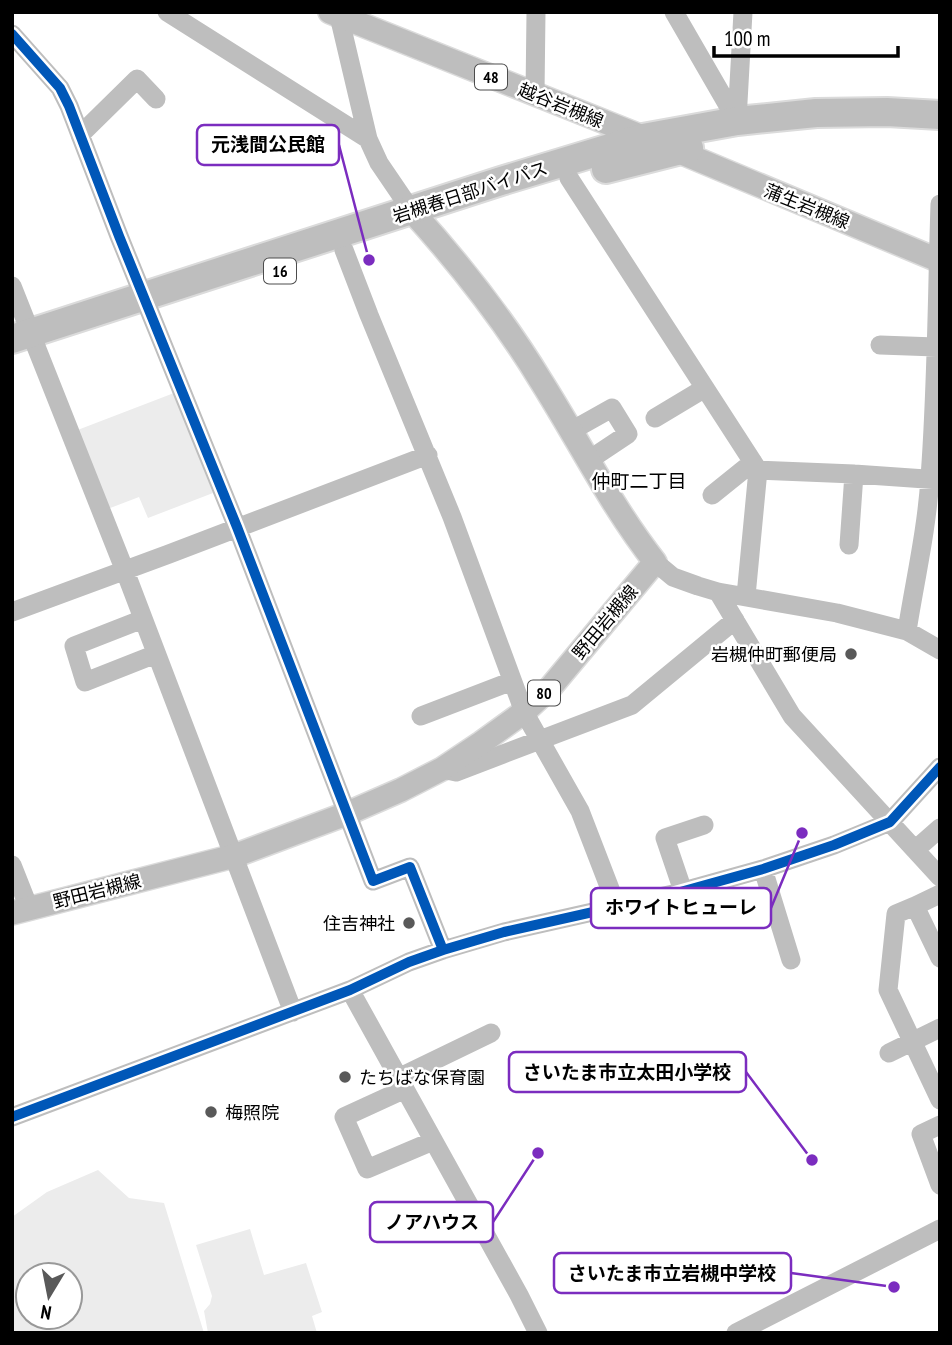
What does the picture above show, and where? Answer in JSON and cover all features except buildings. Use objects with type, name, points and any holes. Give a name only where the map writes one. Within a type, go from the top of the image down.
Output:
[{"type":"highway","name":"岩槻春日部バイパス","points":[[23,343],[418,217],[643,138],[737,121],[816,113],[887,112],[940,115]]},
{"type":"highway","name":"岩槻春日部バイパス","points":[[148,305],[344,250],[418,217],[675,150],[746,137],[809,132],[860,129],[940,130]]},
{"type":"main road","name":"越谷岩槻線","points":[[336,13],[675,150]]},
{"type":"main road","name":"蒲生岩槻線","points":[[675,150],[939,260]]},
{"type":"main road","points":[[418,217],[487,301],[540,378],[634,535],[655,562]]},
{"type":"main road","name":"野田岩槻線","points":[[20,911],[234,856],[346,814],[442,769],[524,712],[550,688],[655,562]]},
{"type":"street","points":[[167,12],[368,139]]},
{"type":"street","points":[[535,94],[537,12]]},
{"type":"street","points":[[674,12],[737,121]]},
{"type":"street","points":[[737,121],[743,12]]},
{"type":"street","points":[[336,13],[368,139],[379,163],[418,217]]},
{"type":"street","points":[[12,34],[60,88],[69,106],[237,527],[373,881],[410,867],[443,950]]},
{"type":"street","points":[[80,135],[136,79],[156,99]]},
{"type":"street","points":[[569,178],[755,466],[746,596]]},
{"type":"street","points":[[907,631],[933,518],[940,204]]},
{"type":"street","points":[[344,250],[428,454],[524,712],[580,811],[617,907]]},
{"type":"street","points":[[12,286],[23,343],[125,570],[293,1012]]},
{"type":"street","points":[[880,345],[936,347]]},
{"type":"street","points":[[655,418],[705,388]]},
{"type":"street","points":[[571,431],[612,408],[628,434],[589,460]]},
{"type":"street","points":[[12,612],[428,454]]},
{"type":"street","points":[[712,495],[755,466],[935,480]]},
{"type":"street","points":[[849,545],[854,474]]},
{"type":"street","points":[[655,562],[673,577],[718,592],[838,613],[907,631],[940,650]]},
{"type":"street","points":[[718,592],[792,716],[940,877]]},
{"type":"street","points":[[143,619],[74,646],[86,682],[156,654]]},
{"type":"street","points":[[442,769],[456,772],[632,705],[735,620]]},
{"type":"street","points":[[421,716],[512,681]]},
{"type":"street","points":[[12,1117],[350,990],[409,962],[443,950],[505,932],[683,891],[763,869],[834,845],[890,822],[940,767]]},
{"type":"street","points":[[683,891],[665,838],[704,825]]},
{"type":"street","points":[[915,850],[940,828]]},
{"type":"street","points":[[12,865],[20,911]]},
{"type":"street","points":[[763,869],[791,960]]},
{"type":"street","points":[[940,894],[896,914],[888,990],[940,1100]]},
{"type":"street","points":[[915,906],[940,958]]},
{"type":"street","points":[[350,990],[538,1333]]},
{"type":"street","points":[[889,1054],[940,1028]]},
{"type":"street","points":[[433,1141],[366,1169],[344,1117],[491,1032]]},
{"type":"street","points":[[940,1125],[921,1134],[940,1185]]},
{"type":"street","points":[[736,1333],[940,1229]]},
{"type":"shaded area","points":[[174,393],[213,493],[148,518],[139,497],[105,510],[75,431]]},
{"type":"shaded area","points":[[98,1170],[129,1198],[164,1203],[204,1333],[12,1333],[12,1217],[47,1192]]},
{"type":"shaded area","points":[[250,1229],[264,1275],[306,1263],[322,1312],[312,1316],[317,1333],[208,1333],[204,1311],[212,1296],[196,1245]]},
{"type":"cycle path","points":[[12,34],[60,88],[69,106],[237,527],[373,881],[410,867],[443,950]]},
{"type":"cycle path","points":[[12,1117],[350,990],[409,962],[443,950],[504,932],[673,894],[763,869],[834,845],[890,822],[940,767]]},
{"type":"place","name":"元浅間公民館","points":[[369,260]]},
{"type":"place","name":"岩槻仲町郵便局","points":[[851,654]]},
{"type":"place","name":"ホワイトヒューレ","points":[[802,833]]},
{"type":"place","name":"住吉神社","points":[[409,923]]},
{"type":"place","name":"たちばな保育園","points":[[345,1077]]},
{"type":"place","name":"梅照院","points":[[211,1112]]},
{"type":"place","name":"ノアハウス","points":[[538,1153]]},
{"type":"place","name":"さいたま市立太田小学校","points":[[812,1160]]},
{"type":"place","name":"さいたま市立岩槻中学校","points":[[894,1287]]},
{"type":"district","name":"仲町二丁目","points":[[639,481]]}]
